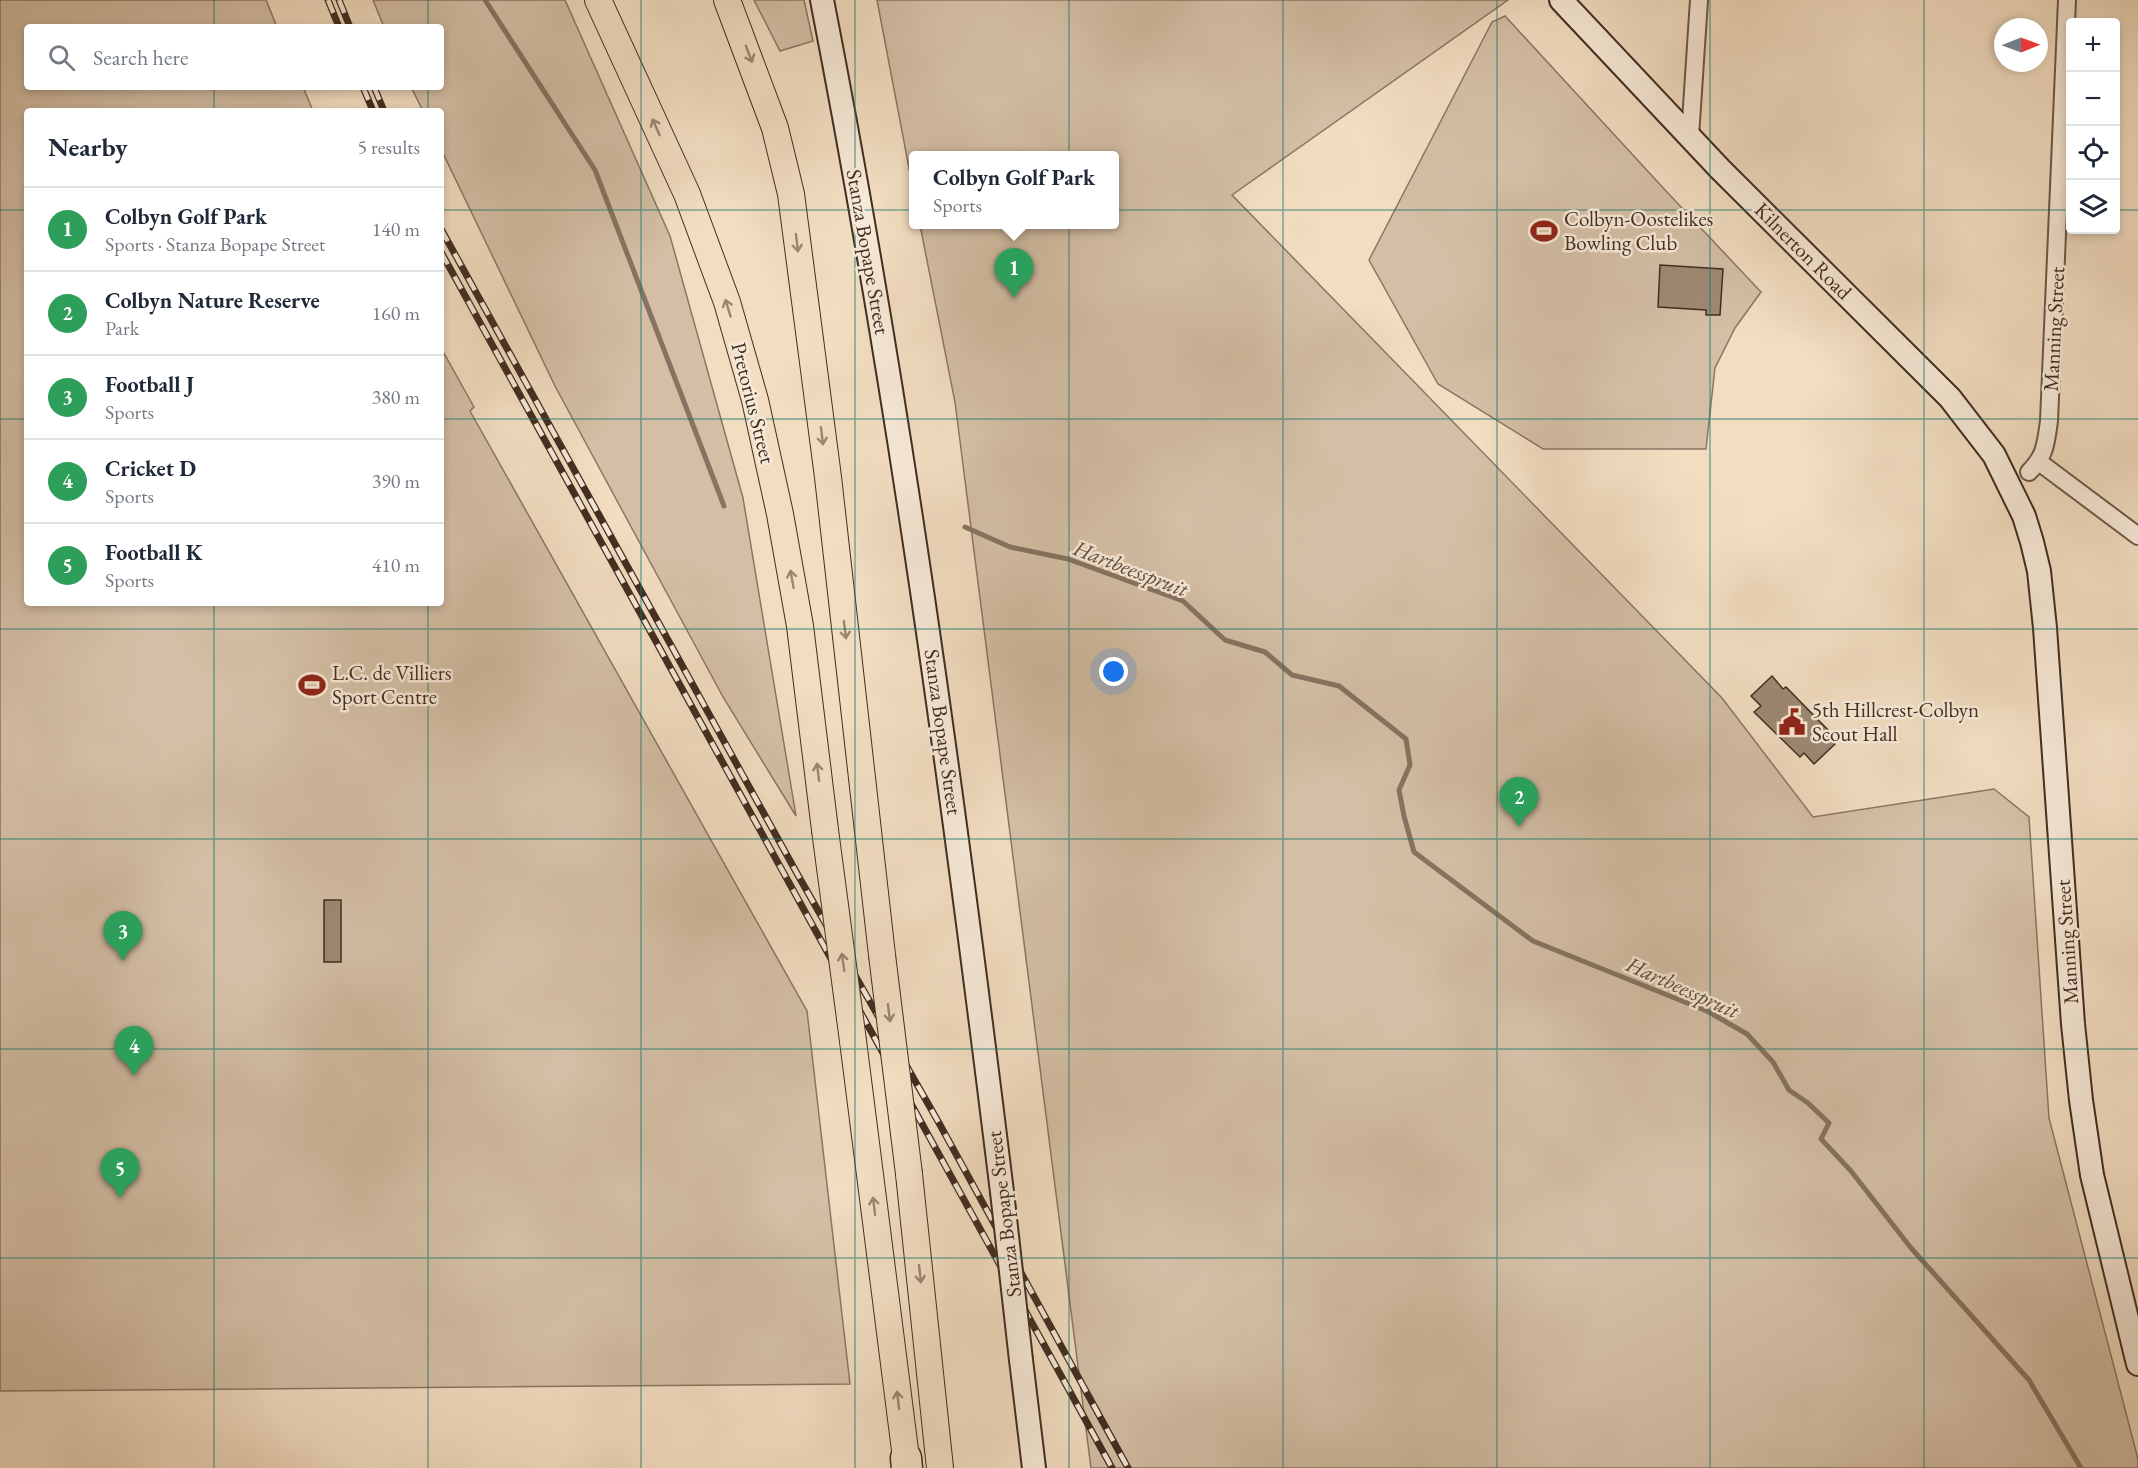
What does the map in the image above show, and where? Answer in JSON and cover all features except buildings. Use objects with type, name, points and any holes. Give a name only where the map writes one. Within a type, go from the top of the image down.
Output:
[{"type":"main road","name":"Pretorius Street","points":[[598,0],[687,194],[727,302],[755,400],[780,514],[800,626],[906,1465]]},
{"type":"main road","points":[[727,0],[775,128],[791,194],[828,477],[909,1174],[940,1468]]},
{"type":"street","name":"Stanza Bopape Street","points":[[822,0],[886,354],[922,581],[954,807],[1034,1468]]},
{"type":"street","name":"Kilnerton Road","points":[[1561,0],[1690,137],[1950,398],[1994,455],[2024,516]]},
{"type":"street","points":[[1690,137],[1699,0]]},
{"type":"street","name":"Manning Street","points":[[2067,0],[2051,387],[2047,440],[2034,467],[2138,536]]},
{"type":"street","name":"Manning Street","points":[[2024,516],[2038,571],[2045,628],[2073,1024],[2081,1100],[2094,1185],[2138,1364]]},
{"type":"shaded area","name":"L.C. de Villiers Sport Centre","points":[[0,0],[266,0],[276,24],[24,24],[24,90],[304,90],[312,108],[24,108],[24,606],[444,606],[444,353],[474,407],[470,411],[807,1011],[850,1384],[0,1391]]},
{"type":"shaded area","points":[[373,0],[565,0],[670,236],[743,498],[796,816],[723,697],[555,386],[444,155],[444,108],[422,108],[412,90],[444,90],[444,24],[383,24]]},
{"type":"shaded area","points":[[754,0],[804,0],[813,41],[780,51]]},
{"type":"shaded area","points":[[877,0],[1508,0],[1232,195],[1722,698],[1813,817],[1994,789],[2029,817],[2049,1118],[2138,1459],[2138,1468],[1091,1468],[955,402],[921,229],[1119,229],[1119,151],[909,151],[909,168]]},
{"type":"shaded area","name":"Colbyn-Oostelikes Bowling Club","points":[[1505,16],[1761,292],[1735,328],[1715,368],[1706,449],[1543,449],[1438,384],[1369,260],[1492,22]]},
{"type":"waterway","points":[[485,0],[595,170],[724,506]]},
{"type":"waterway","name":"Hartbeesspruit","points":[[965,527],[1010,547],[1068,559],[1183,601],[1225,640],[1265,652],[1292,675],[1339,686],[1406,739],[1410,765],[1399,790],[1414,852],[1533,941],[1707,1011],[1747,1034],[1773,1062],[1789,1090],[1808,1103],[1829,1123],[1821,1139],[1851,1171],[1911,1248],[2029,1380],[2081,1468]]},
{"type":"railway","points":[[328,0],[338,24]]},
{"type":"railway","points":[[339,0],[349,24]]},
{"type":"railway","points":[[364,90],[372,108]]},
{"type":"railway","points":[[375,90],[383,108]]},
{"type":"railway","points":[[444,234],[799,877],[939,1123],[1128,1468]]},
{"type":"railway","points":[[444,257],[1112,1468]]},
{"type":"place","name":"Colbyn-Oostelikes Bowling Club","points":[[1544,231]]},
{"type":"place","name":"Colbyn Golf Park","points":[[1014,298]]},
{"type":"place","name":"L.C. de Villiers Sport Centre","points":[[312,685]]},
{"type":"place","name":"5th Hillcrest-Colbyn Scout Hall","points":[[1792,722]]},
{"type":"place","name":"Colbyn Nature Reserve","points":[[1519,827]]},
{"type":"place","name":"Football J","points":[[123,961]]},
{"type":"place","name":"Cricket D","points":[[134,1076]]},
{"type":"place","name":"Football K","points":[[120,1198]]}]
